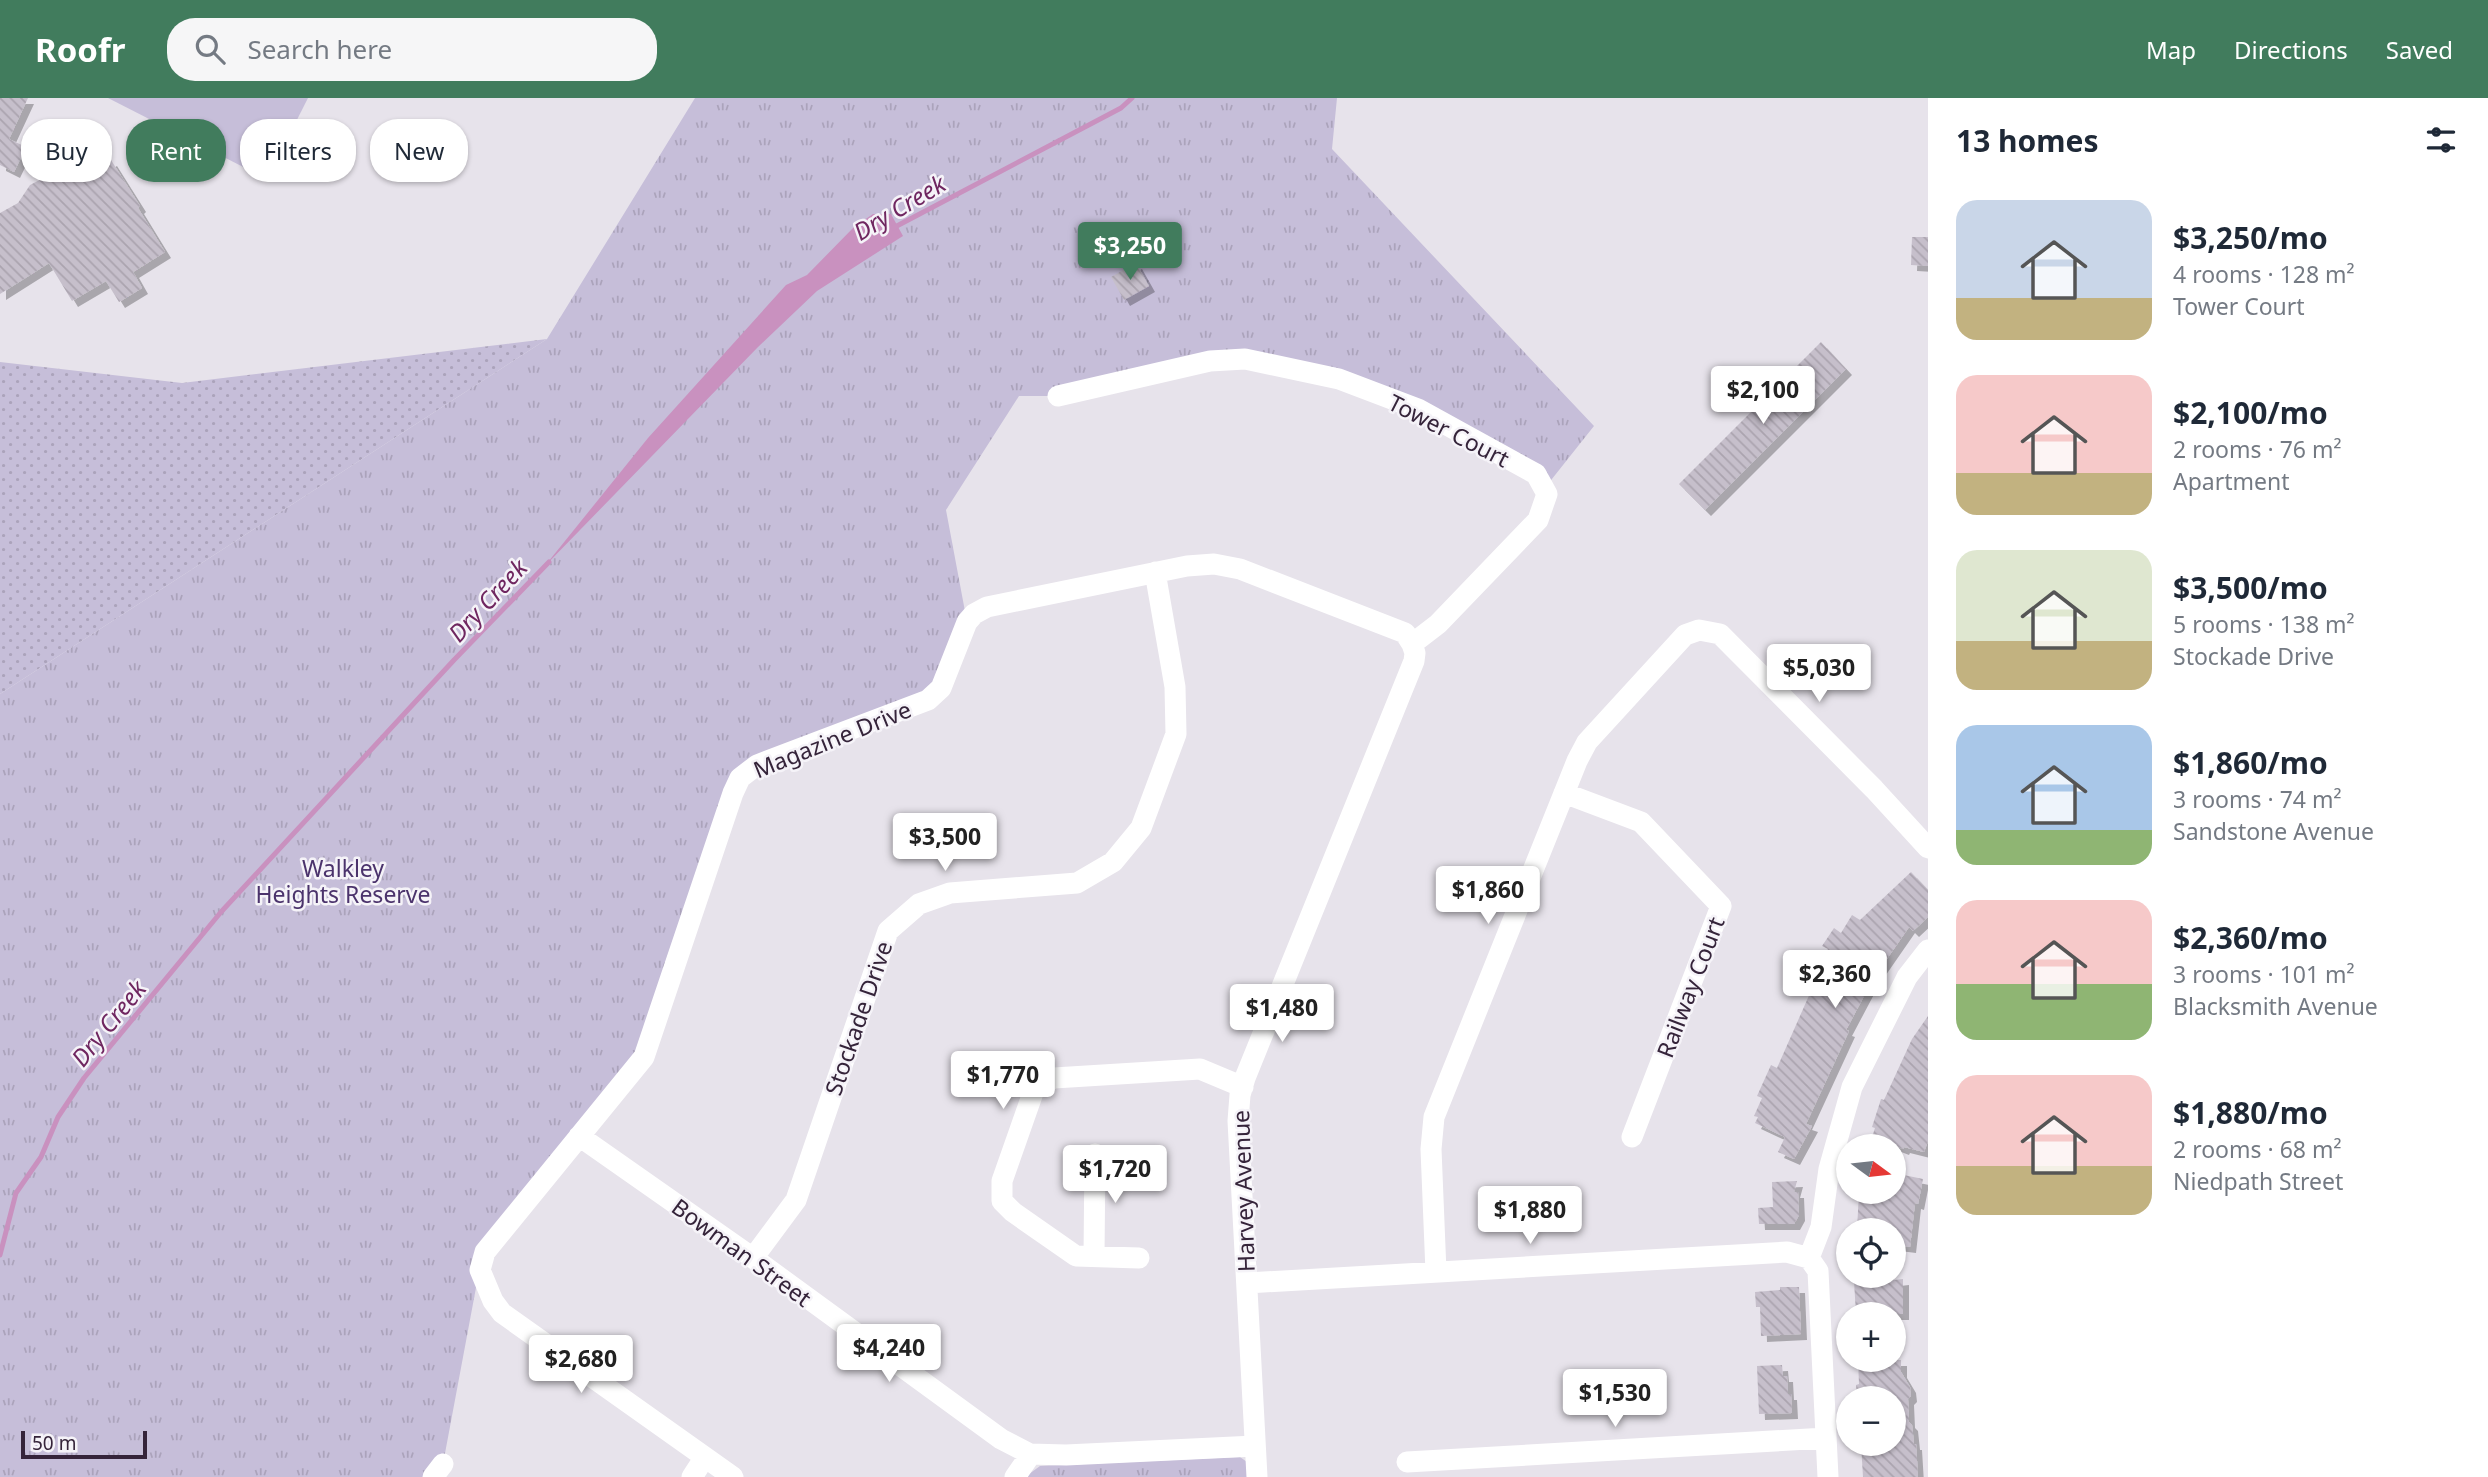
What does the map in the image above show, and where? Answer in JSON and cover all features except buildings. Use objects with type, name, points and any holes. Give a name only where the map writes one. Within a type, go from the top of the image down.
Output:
[{"type":"street","name":"Tower Court","points":[[1058,396],[1210,362],[1245,359],[1339,379],[1418,409],[1536,474],[1546,494],[1538,520],[1438,624],[1412,644]]},
{"type":"street","name":"Magazine Drive","points":[[705,1457],[502,1313],[493,1301],[480,1269],[491,1242],[644,1057],[733,793],[746,772],[757,765],[928,700],[941,688],[967,622],[980,610],[1155,572],[1199,564],[1240,569],[1405,633],[1412,644]]},
{"type":"street","name":"Stockade Drive","points":[[753,1258],[796,1200],[888,931],[919,904],[950,893],[1077,883],[1114,862],[1141,828],[1176,734],[1175,687],[1155,572]]},
{"type":"street","points":[[1436,1272],[1431,1149],[1434,1116],[1587,742],[1685,635],[1699,630],[1720,634],[1874,789],[1928,848]]},
{"type":"street","name":"Harvey Avenue","points":[[1257,1477],[1238,1121],[1242,1087],[1414,661],[1412,644]]},
{"type":"street","name":"Railway Court","points":[[1564,793],[1641,822],[1721,906],[1632,1137]]},
{"type":"street","points":[[1809,1258],[1821,1227],[1829,1169],[1852,1087],[1907,977],[1928,950]]},
{"type":"street","points":[[1139,1258],[1076,1256],[1013,1212],[1002,1201],[1002,1181],[1027,1103],[1035,1087],[1054,1078],[1200,1069],[1242,1087]]},
{"type":"street","name":"Bowman Street","points":[[579,1136],[753,1258],[1001,1439],[1031,1454],[1066,1455],[1255,1446]]},
{"type":"street","points":[[1094,1256],[1095,1154]]},
{"type":"street","points":[[1247,1283],[1787,1252],[1809,1258],[1818,1271],[1828,1477]]},
{"type":"street","points":[[1407,1462],[1826,1438]]},
{"type":"street","points":[[1015,1477],[1031,1454]]},
{"type":"street","points":[[692,1477],[705,1457],[733,1477]]},
{"type":"green space","points":[[108,98],[308,98],[297,119],[240,119],[240,165],[226,158],[226,119],[149,119]]},
{"type":"green space","name":"Walkley Heights Reserve","points":[[695,98],[1337,98],[1332,149],[1594,426],[1544,489],[1359,386],[1210,361],[1058,396],[1019,396],[946,510],[967,622],[935,695],[746,772],[644,1057],[481,1261],[443,1464],[433,1477],[0,1477],[0,694],[547,339]]},
{"type":"green space","points":[[547,339],[0,694],[0,362],[182,383]]},
{"type":"green space","points":[[1240,1457],[1247,1462],[1253,1477],[1025,1477],[1040,1466]]},
{"type":"shaded area","points":[[873,214],[891,214],[903,236],[817,291],[758,347],[544,567],[648,438],[786,285],[807,275],[854,227]]},
{"type":"waterway","name":"Dry Creek","points":[[893,228],[1121,108],[1132,98]]},
{"type":"waterway","name":"Dry Creek","points":[[0,1255],[16,1193],[41,1157],[58,1117],[84,1078],[221,912],[454,660],[549,562]]}]
